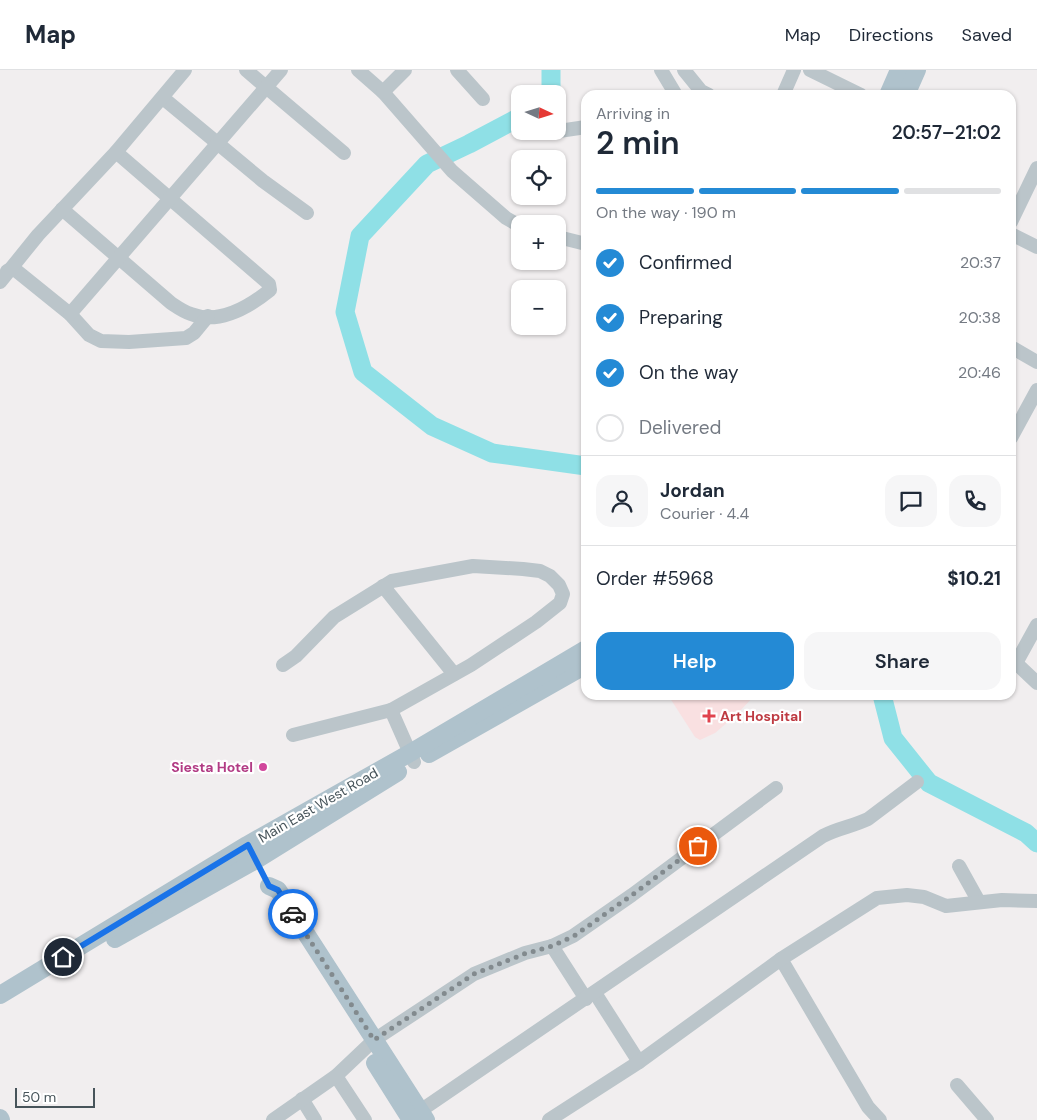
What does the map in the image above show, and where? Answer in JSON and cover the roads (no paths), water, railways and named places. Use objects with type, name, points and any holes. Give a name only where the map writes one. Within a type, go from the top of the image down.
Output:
[{"type":"main road","points":[[890,90],[899,70]]},
{"type":"main road","points":[[908,90],[917,70]]},
{"type":"main road","name":"Main East West Road","points":[[459,731],[581,652]]},
{"type":"main road","name":"Main East West Road","points":[[0,995],[252,852],[459,731],[581,668]]},
{"type":"main road","points":[[252,852],[269,886],[268,896],[419,1117]]},
{"type":"main road","name":"Main East West Road","points":[[0,1007],[96,950],[252,852]]},
{"type":"street","points":[[0,282],[62,209],[116,152],[185,70]]},
{"type":"street","points":[[246,70],[344,153]]},
{"type":"street","points":[[70,314],[281,70]]},
{"type":"street","points":[[358,70],[383,92],[452,170],[511,221]]},
{"type":"street","points":[[383,92],[405,70]]},
{"type":"street","points":[[457,70],[483,99]]},
{"type":"street","points":[[660,70],[673,90]]},
{"type":"street","points":[[785,90],[794,70]]},
{"type":"street","points":[[810,70],[851,90]]},
{"type":"street","points":[[690,73],[700,90]]},
{"type":"street","points":[[163,98],[263,181],[307,213]]},
{"type":"street","points":[[566,130],[581,128]]},
{"type":"street","points":[[62,209],[171,303],[190,314],[223,316],[245,308],[270,290],[270,287],[116,152]]},
{"type":"street","points":[[1016,212],[1037,168]]},
{"type":"street","points":[[1016,237],[1037,248]]},
{"type":"street","points":[[566,239],[581,243]]},
{"type":"street","points":[[13,268],[70,314],[89,335],[100,341],[186,338],[194,333],[208,316]]},
{"type":"street","points":[[0,276],[13,268]]},
{"type":"street","points":[[1016,350],[1037,362]]},
{"type":"street","points":[[1016,429],[1037,390]]},
{"type":"street","points":[[283,665],[296,656],[334,617],[392,581],[473,566],[540,571],[550,576],[559,585],[563,594],[560,603],[536,622],[454,674],[391,710],[293,735]]},
{"type":"street","points":[[383,586],[454,674]]},
{"type":"street","points":[[1016,656],[1037,625]]},
{"type":"street","points":[[1016,661],[1037,683]]},
{"type":"street","points":[[391,710],[412,758]]},
{"type":"street","points":[[419,1117],[590,996],[823,836],[836,829],[860,824],[916,782]]},
{"type":"street","points":[[273,1120],[336,1076],[370,1044],[474,974],[524,954],[552,946],[574,936],[776,788]]},
{"type":"street","points":[[959,866],[978,902]]},
{"type":"street","points":[[548,1120],[639,1062],[781,959],[877,898],[891,895],[924,897],[946,906],[1019,899],[1037,901]]},
{"type":"street","points":[[552,946],[639,1062]]},
{"type":"street","points":[[781,959],[868,1106],[880,1120]]},
{"type":"street","points":[[336,1076],[365,1120]]},
{"type":"street","points":[[957,1085],[987,1120]]},
{"type":"street","points":[[302,1100],[315,1120]]},
{"type":"waterway","points":[[551,70],[551,85]]},
{"type":"waterway","points":[[511,122],[427,164],[360,236],[345,312],[363,372],[432,426],[492,453],[581,465]]},
{"type":"waterway","points":[[883,700],[893,738],[929,783],[1026,833],[1037,843]]},
{"type":"place","name":"Art Hospital","points":[[709,716]]},
{"type":"place","name":"Siesta Hotel","points":[[263,767]]}]
